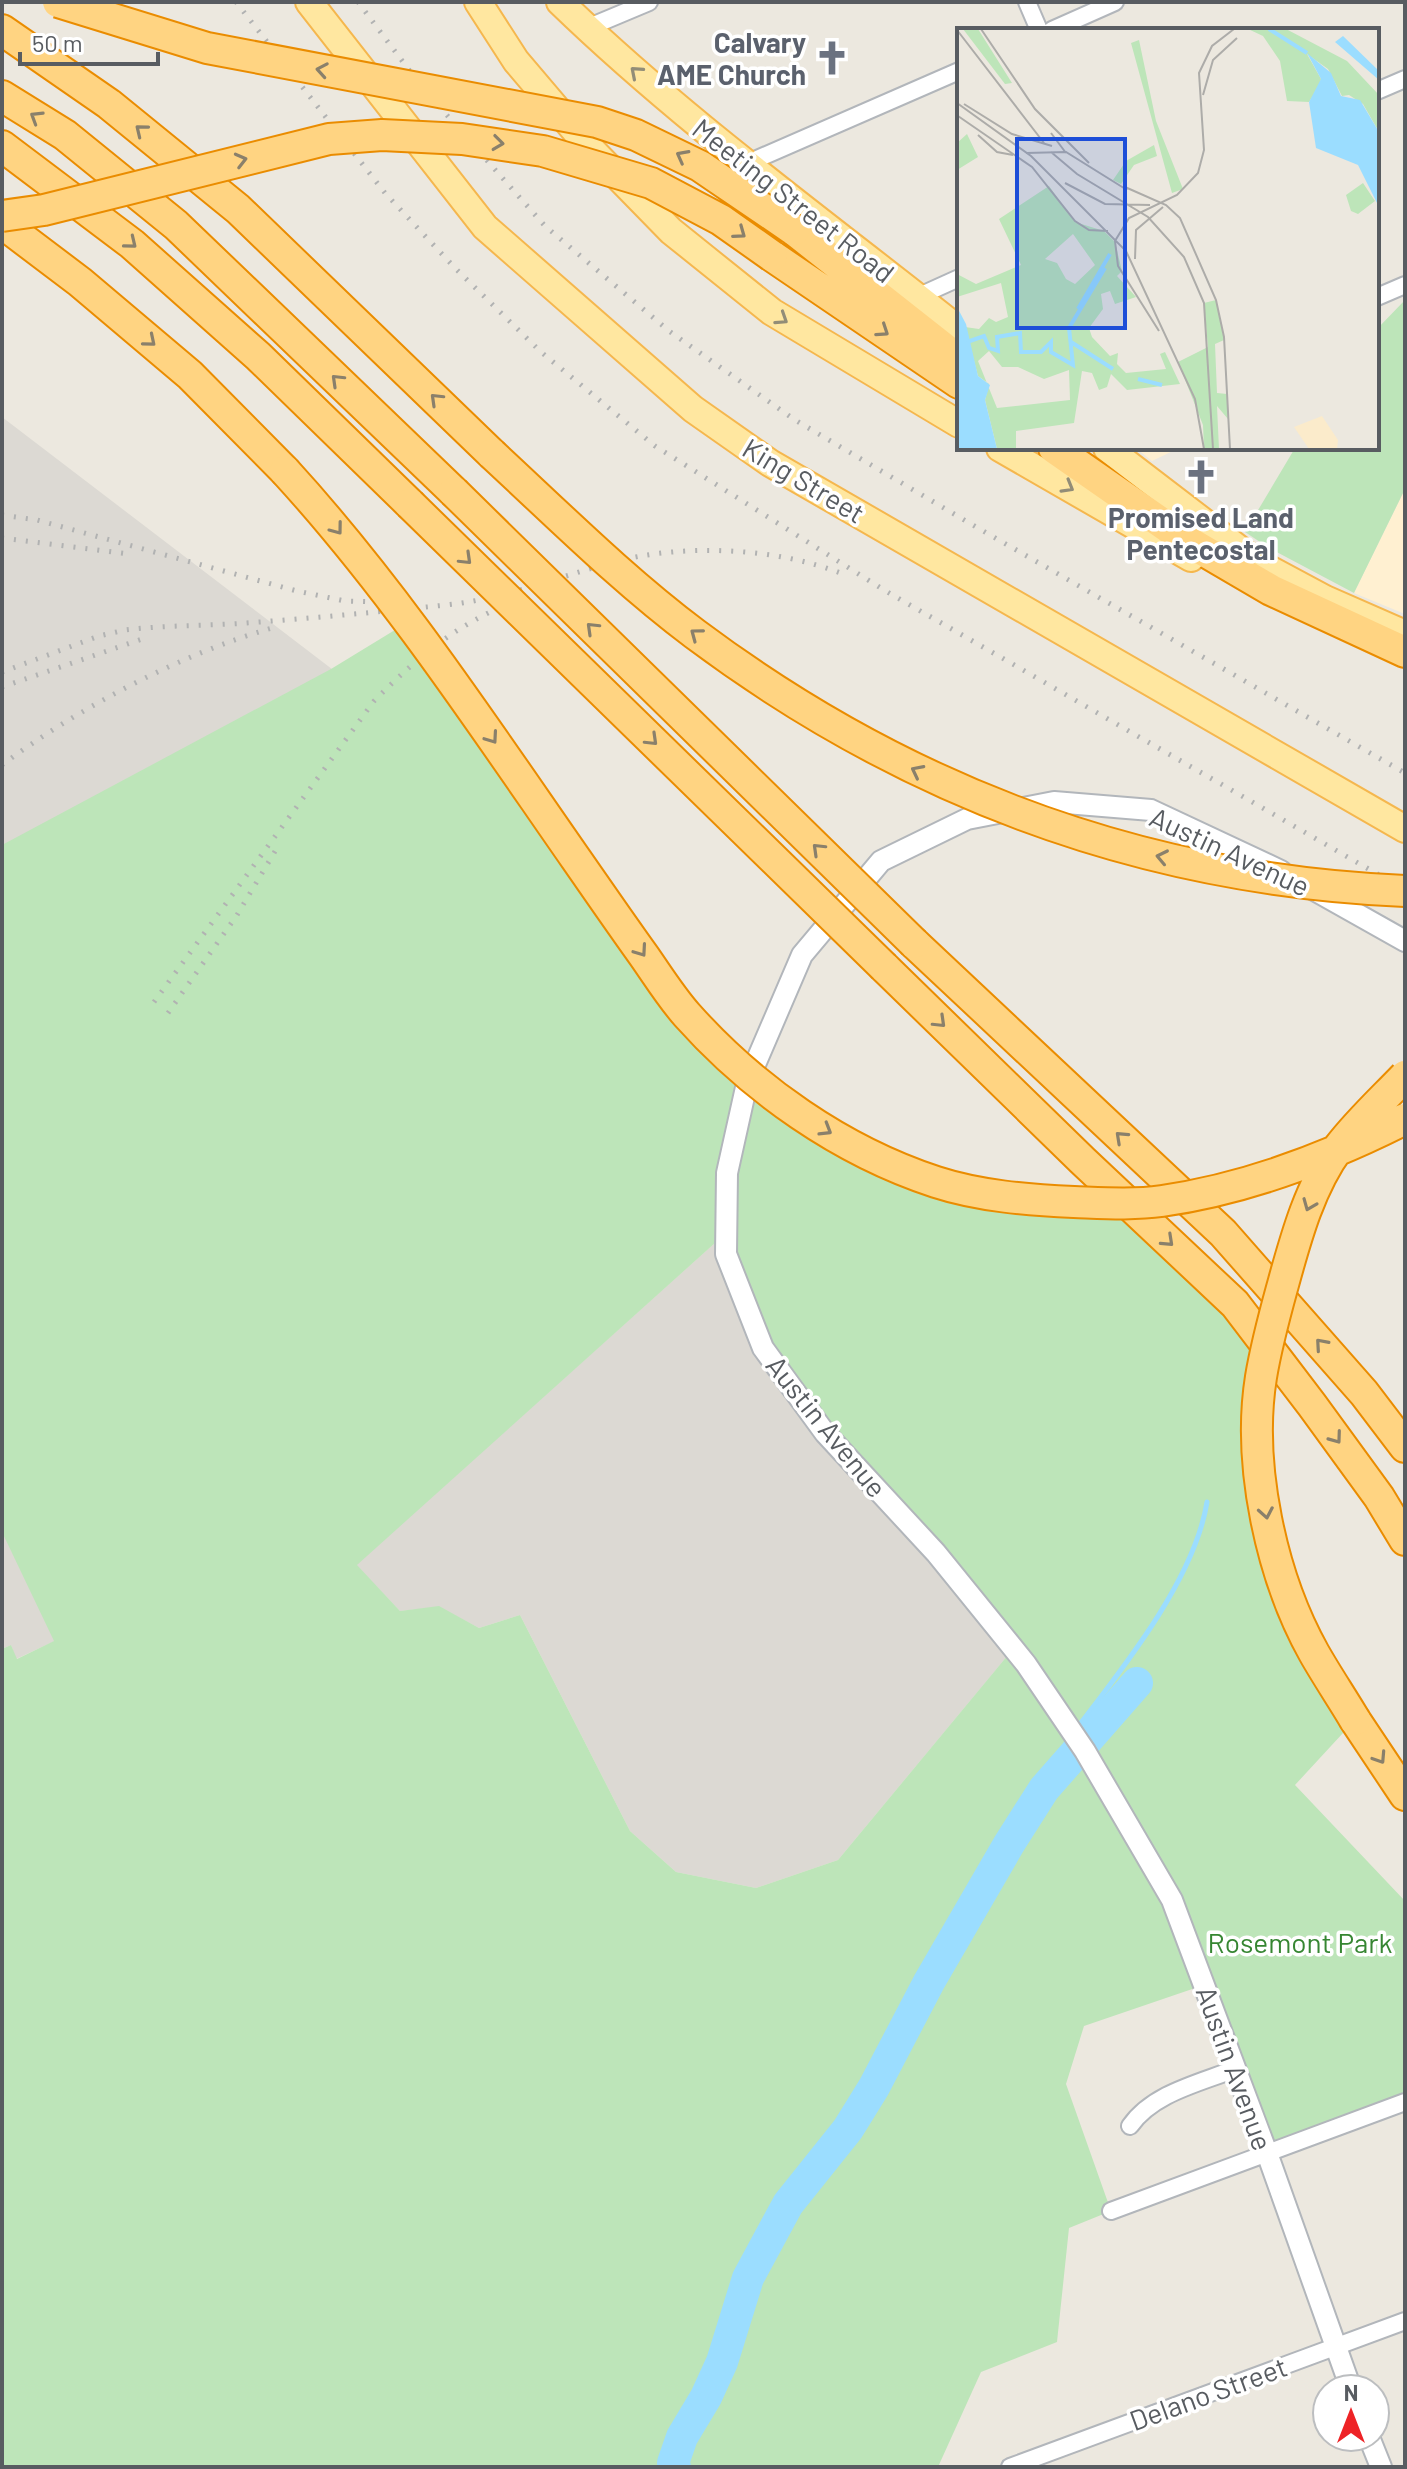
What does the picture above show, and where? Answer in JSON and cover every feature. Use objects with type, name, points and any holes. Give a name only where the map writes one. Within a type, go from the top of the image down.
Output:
[{"type":"highway","points":[[58,2],[207,48],[597,122],[636,135],[690,161],[794,230],[957,358]]},
{"type":"highway","points":[[2,30],[109,104],[238,209],[492,454],[653,600],[773,688],[936,780],[1027,817],[1135,851],[1293,882],[1405,891]]},
{"type":"highway","points":[[2,96],[65,135],[176,225],[454,492],[914,943],[1223,1233],[1364,1393],[1405,1447]]},
{"type":"highway","points":[[2,216],[44,210],[329,139],[382,135],[462,139],[543,151],[651,183],[721,220],[957,382]]},
{"type":"highway","points":[[2,146],[132,244],[258,356],[1083,1161],[1235,1304],[1379,1497],[1405,1540]]},
{"type":"highway","points":[[2,223],[80,282],[190,375],[326,515],[416,633],[685,1013],[746,1073],[819,1126],[857,1148],[937,1182],[972,1191],[1042,1200],[1106,1203],[1159,1202],[1278,1174],[1405,1119]]},
{"type":"highway","points":[[1057,450],[1189,542],[1271,590],[1405,654]]},
{"type":"highway","points":[[1078,450],[1216,545],[1346,609]]},
{"type":"highway","points":[[1405,1076],[1338,1148],[1317,1185],[1293,1250],[1272,1326],[1261,1378],[1257,1424],[1259,1477],[1281,1577],[1312,1651],[1405,1795]]},
{"type":"main road","name":"King Street","points":[[309,2],[485,227],[693,409],[770,463],[1405,829]]},
{"type":"main road","points":[[478,2],[516,61],[589,147],[671,231],[772,312],[957,423]]},
{"type":"main road","name":"Meeting Street Road","points":[[560,2],[682,111],[957,328]]},
{"type":"main road","points":[[1003,450],[1213,571],[1306,617],[1405,654]]},
{"type":"main road","points":[[1110,450],[1244,554],[1302,588],[1405,634]]},
{"type":"street","points":[[587,28],[649,2]]},
{"type":"street","points":[[1027,2],[1038,28]]},
{"type":"street","points":[[1056,28],[1115,2]]},
{"type":"street","points":[[748,163],[957,72]]},
{"type":"street","points":[[1379,90],[1405,79]]},
{"type":"street","points":[[917,297],[957,279]]},
{"type":"street","points":[[1379,296],[1405,285]]},
{"type":"street","name":"Austin Avenue","points":[[1345,2373],[1172,1900],[1085,1751],[1026,1664],[936,1553],[825,1433],[763,1348],[726,1254],[727,1173],[747,1083],[802,955],[881,861],[967,819],[1054,802],[1151,810],[1285,873],[1405,941]]},
{"type":"street","points":[[1130,2126],[1138,2114],[1169,2094],[1235,2069]]},
{"type":"street","points":[[1111,2211],[1405,2102]]},
{"type":"street","name":"Delano Street","points":[[1010,2467],[1405,2321]]},
{"type":"shaded area","points":[[2,417],[595,870],[124,1609],[16,1659],[11,1645],[2,1649]]},
{"type":"shaded area","points":[[1138,450],[1175,450],[1152,461]]},
{"type":"shaded area","points":[[1405,489],[1405,614],[1354,593]]},
{"type":"shaded area","points":[[726,1233],[1014,1648],[838,1860],[756,1888],[676,1872],[630,1831],[520,1615],[479,1628],[439,1607],[400,1611],[356,1565]]},
{"type":"green space","points":[[1405,300],[1405,489],[1354,593],[1245,532],[1294,450],[1379,450],[1379,327]]},
{"type":"green space","name":"Rosemont Park","points":[[408,622],[685,1013],[898,1167],[1106,1203],[1267,1347],[1268,1527],[1355,1720],[1295,1785],[1405,1901],[1405,2102],[1267,2153],[1204,1985],[1084,2026],[1066,2084],[1111,2211],[1069,2228],[1057,2342],[981,2372],[938,2467],[2,2467],[2,1649],[11,1645],[17,1659],[54,1641],[2,1532],[2,845],[331,669]],"holes":[[[725,1234],[763,1348],[1013,1649],[838,1860],[756,1888],[676,1872],[630,1831],[520,1615],[479,1628],[439,1606],[400,1611],[357,1565]]]},
{"type":"waterway","points":[[1077,1728],[1136,1650],[1173,1591],[1200,1531],[1207,1502]]},
{"type":"waterway","points":[[675,2467],[673,2463],[682,2437],[722,2362],[748,2278],[788,2204],[848,2129],[874,2087],[929,1982],[1044,1789],[1137,1683]]},
{"type":"waterway","points":[[789,2220],[967,1895],[1069,1739]]},
{"type":"railway","points":[[236,2],[385,193],[455,268],[541,352],[655,446],[884,590],[1405,890]]},
{"type":"railway","points":[[358,2],[421,86],[545,226],[669,331],[795,420],[1405,773]]},
{"type":"railway","points":[[2,515],[37,520],[297,591],[345,601],[379,602]]},
{"type":"railway","points":[[2,538],[129,554]]},
{"type":"railway","points":[[2,672],[99,636],[125,630],[296,619],[467,602],[610,563],[667,552],[758,553],[843,574]]},
{"type":"railway","points":[[154,1002],[374,701],[406,670],[454,632],[512,602]]},
{"type":"railway","points":[[2,765],[63,723],[131,685],[202,652],[272,628]]},
{"type":"railway","points":[[2,687],[148,637]]},
{"type":"railway","points":[[168,1013],[237,915],[280,843]]},
{"type":"place","name":"Calvary AME Church","points":[[832,58]]},
{"type":"place","name":"Promised Land Pentecostal","points":[[1201,477]]}]
